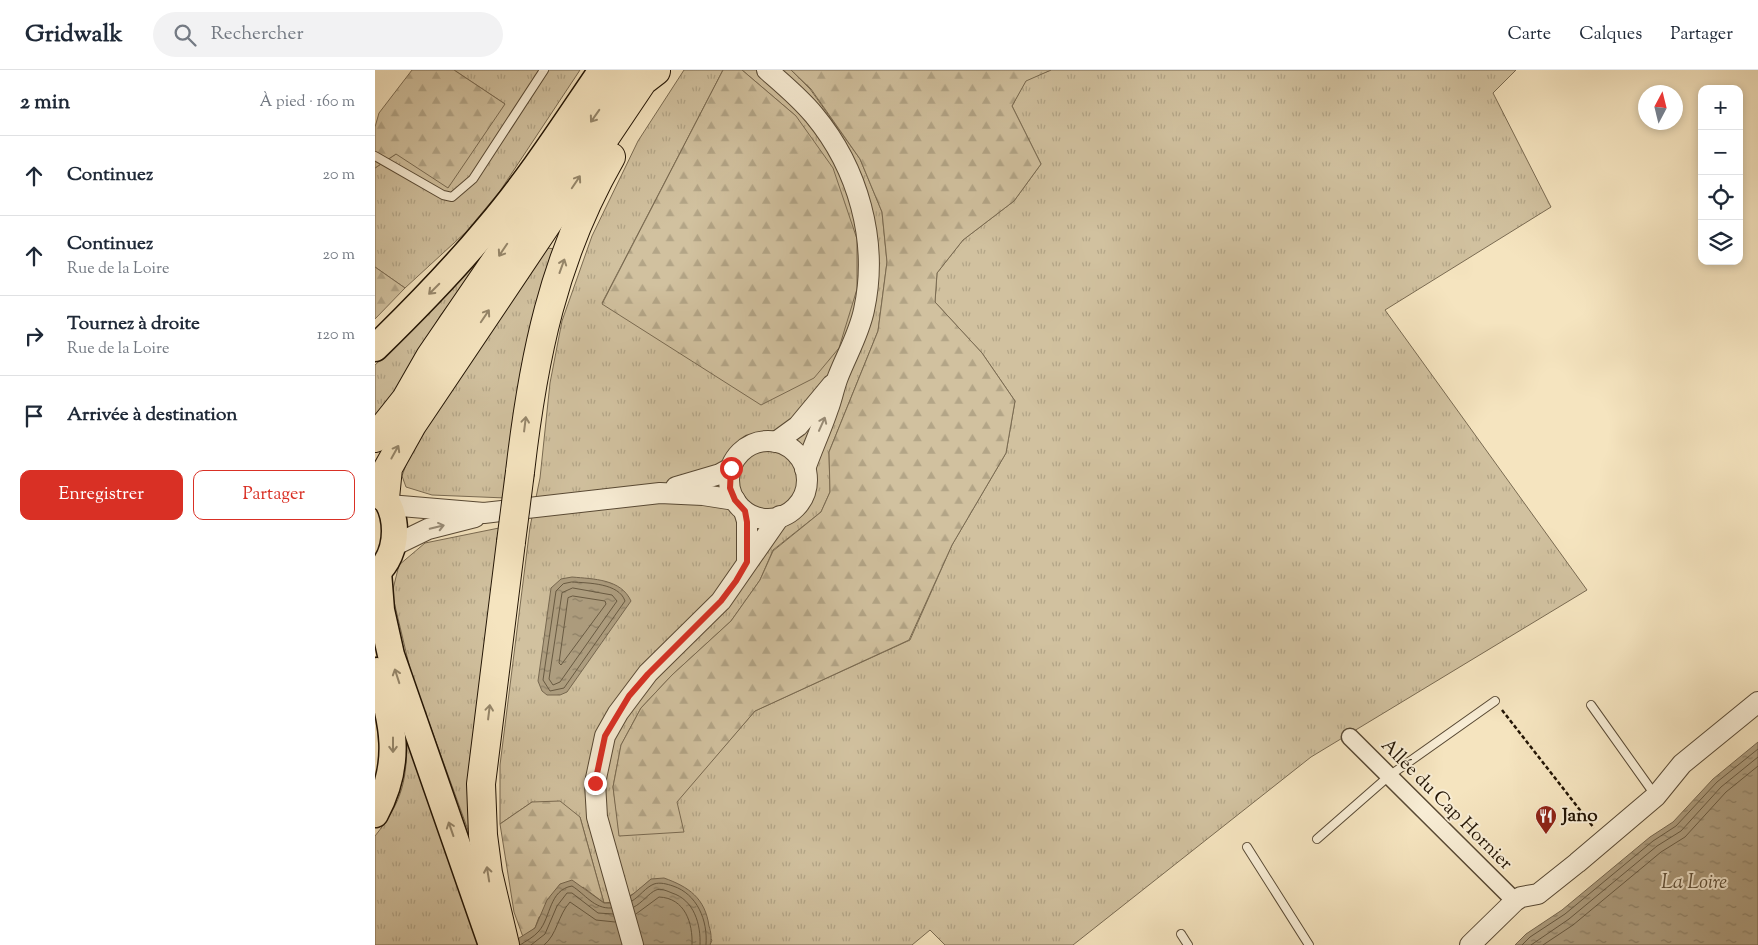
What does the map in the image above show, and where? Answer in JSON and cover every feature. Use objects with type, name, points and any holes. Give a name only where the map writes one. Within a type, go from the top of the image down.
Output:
[{"type":"highway","points":[[375,348],[448,274],[488,228],[519,189],[602,70]]},
{"type":"highway","points":[[375,438],[406,399],[430,357],[626,70]]},
{"type":"highway","points":[[495,934],[483,835],[481,784],[537,350],[561,268],[581,214],[651,86],[656,70]]},
{"type":"highway","points":[[383,497],[387,468],[412,425],[643,81],[656,70]]},
{"type":"highway","points":[[377,574],[381,610],[391,655],[495,934]]},
{"type":"highway","points":[[375,663],[388,706],[393,735],[393,760],[389,786],[375,814]]},
{"type":"main road","points":[[377,574],[393,546],[395,525],[383,497]]},
{"type":"street","points":[[767,70],[797,96],[828,134],[841,154],[860,200],[868,256],[864,310],[856,337],[837,378],[828,410],[805,469]]},
{"type":"street","points":[[776,442],[798,426],[837,378]]},
{"type":"street","points":[[383,497],[484,513],[660,493],[703,495],[740,506],[761,518],[780,516],[791,510],[803,495],[806,482],[805,469],[800,459],[792,450],[776,442],[760,442],[745,448],[731,468],[711,477],[660,493]]},
{"type":"street","points":[[731,468],[730,488],[747,522],[744,566]]},
{"type":"street","points":[[393,546],[428,529],[470,520],[484,513]]},
{"type":"street","points":[[633,945],[603,841],[595,802],[595,783],[605,736],[622,708],[648,674],[721,601],[780,516]]},
{"type":"street","points":[[1470,945],[1515,901],[1521,897],[1538,894],[1656,796],[1682,764],[1758,702]]},
{"type":"street","name":"Allée du Cap Hornier","points":[[1350,737],[1515,901]]},
{"type":"lane","points":[[375,156],[443,195],[452,197],[473,179],[544,70]]},
{"type":"lane","points":[[1317,839],[1389,776],[1495,701]]},
{"type":"lane","points":[[1591,704],[1656,796]]},
{"type":"lane","points":[[1247,847],[1309,945]]},
{"type":"lane","points":[[1181,934],[1188,945]]},
{"type":"path","points":[[1495,701],[1603,840]]},
{"type":"green space","points":[[412,70],[454,70],[505,104],[448,188],[396,154],[375,168],[375,127],[379,113]]},
{"type":"green space","points":[[454,70],[580,70],[500,191],[466,232],[405,288],[375,267],[375,168],[396,154],[505,104]]},
{"type":"green space","points":[[684,70],[723,70],[602,303],[796,116],[742,70],[791,70],[810,89],[860,159],[882,212],[887,262],[878,331],[829,452],[830,492],[821,512],[773,550],[760,580],[731,621],[672,675],[641,708],[621,745],[613,787],[620,836],[676,802],[755,711],[910,640],[952,545],[1006,453],[1015,401],[982,353],[935,302],[937,273],[963,240],[1014,201],[1041,164],[1012,106],[1026,80],[1051,70],[1516,70],[1493,93],[1551,207],[1385,310],[1587,590],[1311,757],[1073,945],[945,945],[930,930],[912,945],[710,945],[712,940],[651,879],[630,896],[618,901],[604,903],[580,817],[532,802],[500,824],[500,765],[530,527],[540,478],[550,383],[562,321],[592,236],[638,141]]},
{"type":"green space","points":[[723,70],[742,70],[796,116],[833,168],[857,239],[857,289],[839,348],[814,378],[761,405],[602,304]]},
{"type":"green space","points":[[791,70],[1051,70],[1026,81],[1012,106],[1041,164],[1014,201],[963,240],[937,273],[935,302],[982,353],[1015,401],[1006,453],[952,545],[909,640],[755,711],[677,802],[684,832],[619,836],[613,787],[621,745],[641,708],[672,675],[731,621],[760,580],[773,551],[821,512],[830,492],[829,452],[878,331],[887,262],[882,212],[860,159],[811,89]]},
{"type":"green space","points":[[497,240],[440,316],[385,410],[375,420],[375,365],[403,339]]},
{"type":"green space","points":[[547,248],[555,249],[506,498],[432,495],[406,487],[402,476],[407,462],[441,403]]},
{"type":"green space","points":[[375,267],[405,288],[375,319]]},
{"type":"green space","points":[[499,528],[483,677],[472,841],[411,673],[392,593],[399,565],[425,543]]},
{"type":"green space","points":[[407,734],[480,945],[375,945],[375,836],[392,811],[402,788],[405,776]]},
{"type":"green space","points":[[560,801],[580,817],[604,903],[583,887],[539,917],[535,928],[523,937],[514,912],[500,824],[532,802]]},
{"type":"water","points":[[572,577],[614,584],[621,588],[631,601],[567,692],[560,695],[547,695],[542,691],[538,681],[551,588],[561,579]]},
{"type":"water","name":"La Loire","points":[[1758,742],[1758,945],[1515,945],[1526,934],[1562,910],[1650,837],[1673,822],[1713,779]]},
{"type":"water","points":[[664,878],[681,885],[700,901],[707,916],[711,936],[710,945],[508,945],[535,928],[547,900],[560,884],[572,880],[604,903],[617,903],[632,895],[651,879]]},
{"type":"place","name":"Jano","points":[[1546,835]]},
{"type":"route","points":[[595,783],[605,736],[629,696],[648,674],[721,601],[747,562],[747,522],[745,511],[735,500],[730,488],[729,474],[731,468]]}]
